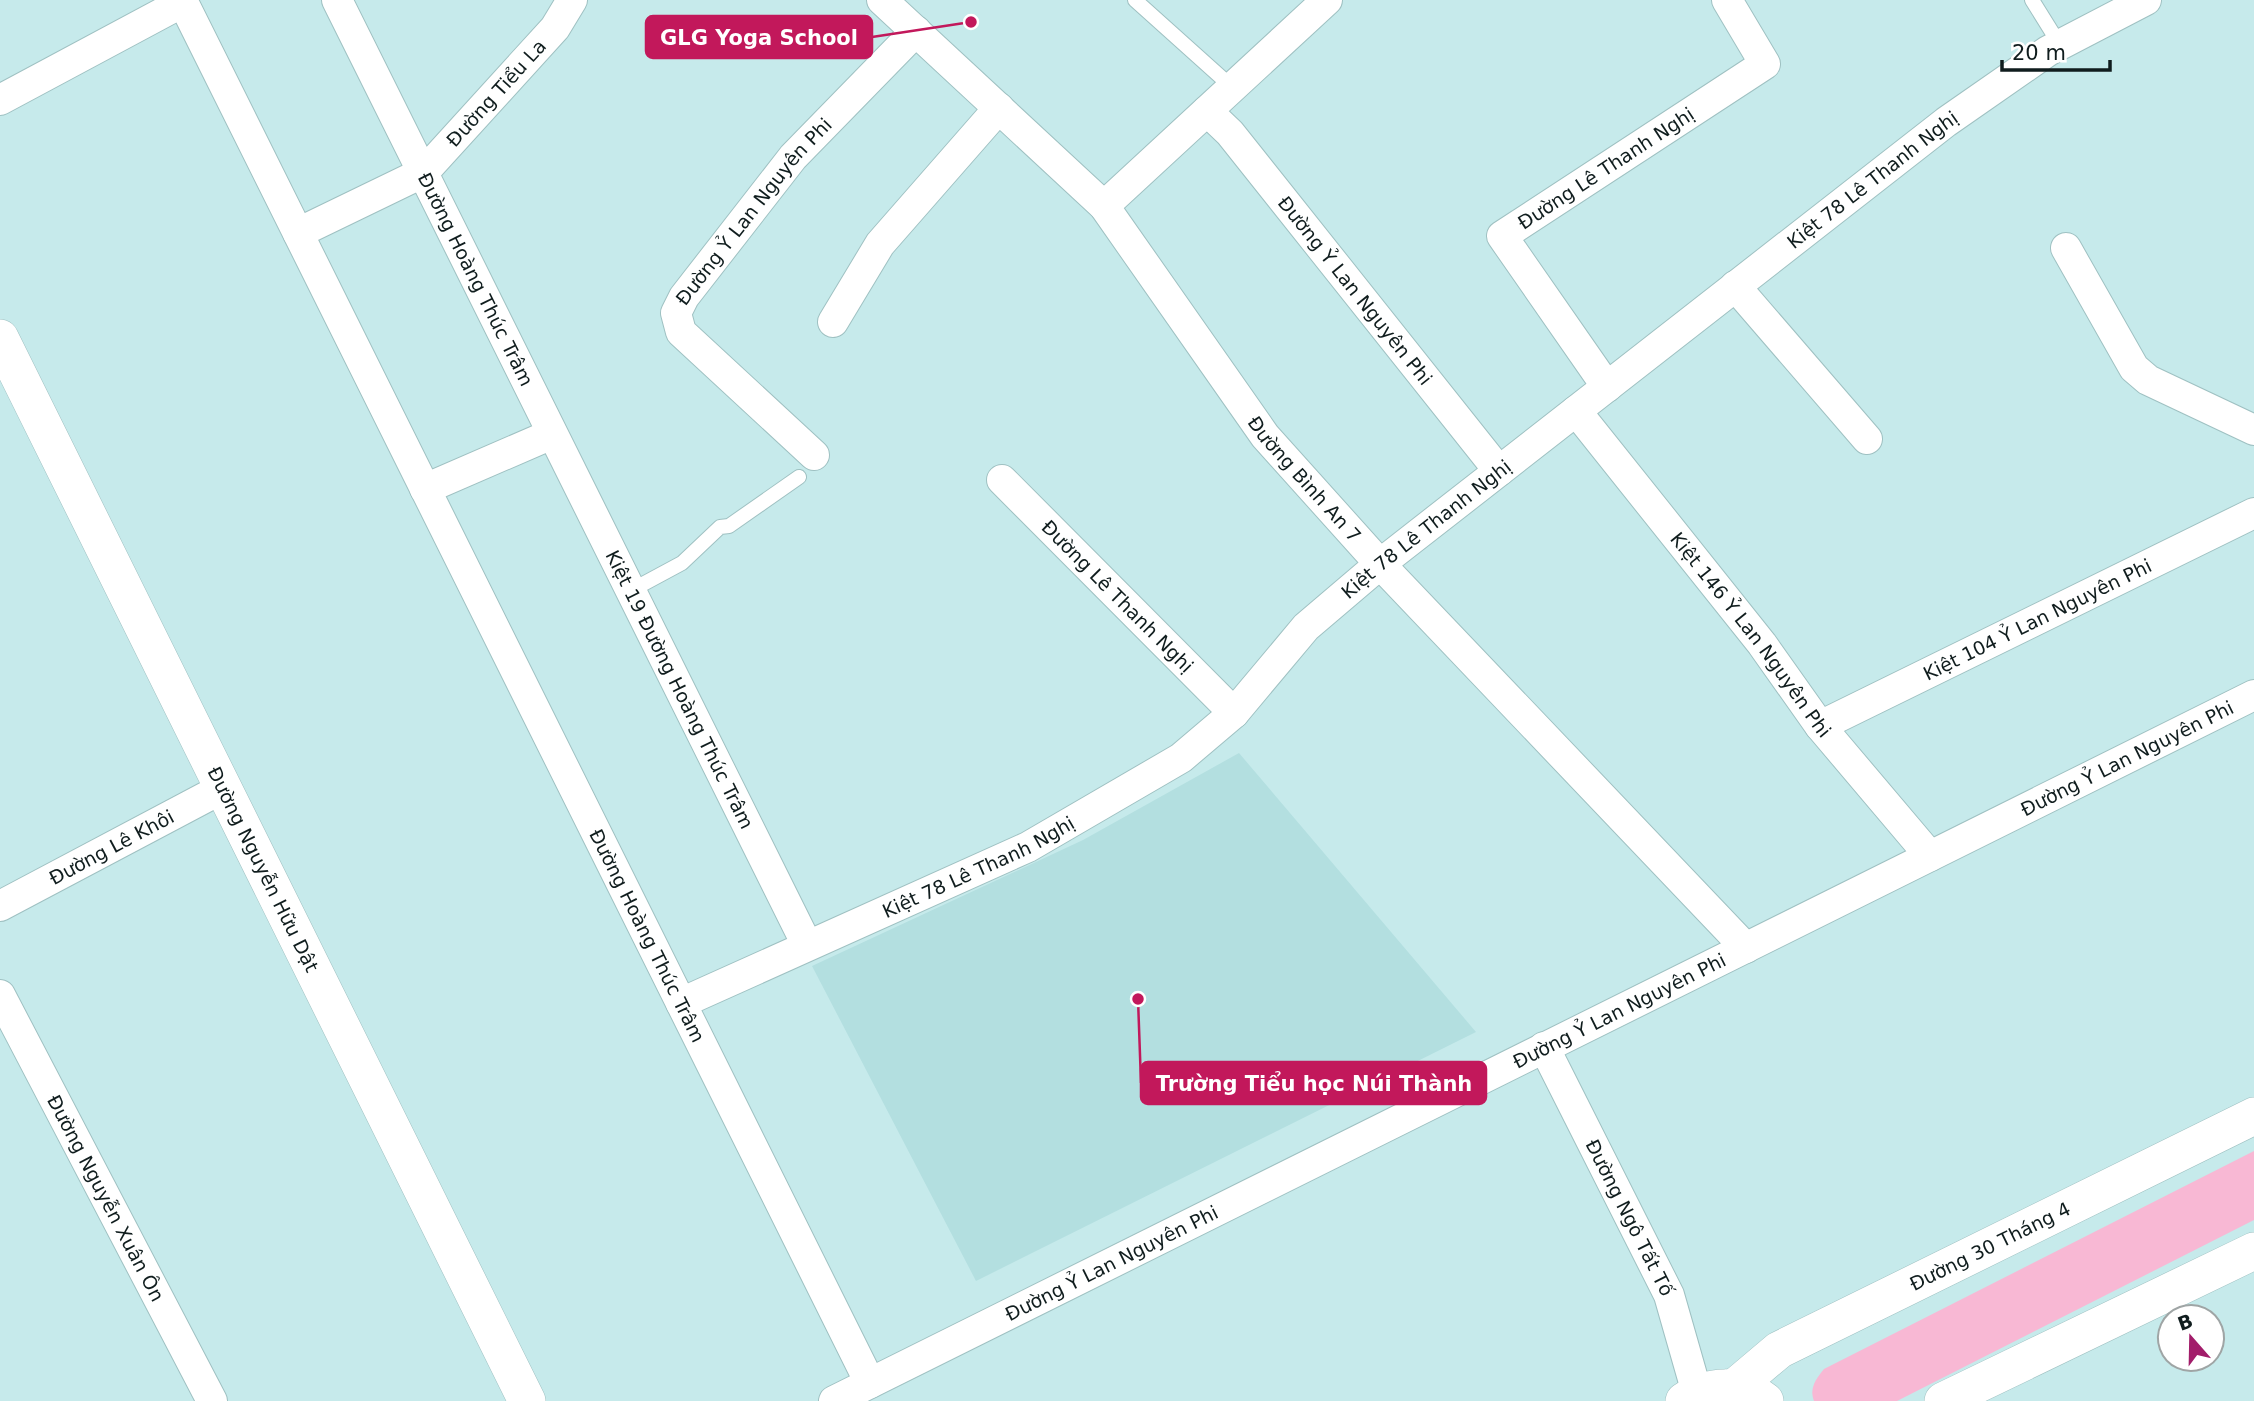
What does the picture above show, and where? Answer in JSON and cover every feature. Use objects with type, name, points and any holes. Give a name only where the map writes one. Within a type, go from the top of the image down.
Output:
[{"type":"street","name":"Đường Hoàng Thúc Trâm","points":[[337,0],[552,433]]},
{"type":"street","name":"Đường Tiểu La","points":[[298,233],[424,172],[555,28],[572,0]]},
{"type":"street","name":"Đường Bình An 7","points":[[882,0],[1104,206],[1265,436],[1380,564],[1746,948]]},
{"type":"street","points":[[1104,206],[1326,0]]},
{"type":"street","name":"Đường Lê Thanh Nghị","points":[[1607,387],[1502,236],[1765,64],[1727,0]]},
{"type":"street","name":"Kiệt 78 Lê Thanh Nghị","points":[[681,1003],[1028,847],[1181,758],[1234,713],[1306,627],[1380,564],[1946,122],[2060,45],[2146,0]]},
{"type":"street","name":"Đường Hoàng Thúc Trâm","points":[[182,1],[870,1383]]},
{"type":"street","points":[[0,100],[182,1]]},
{"type":"street","name":"Đường Ỷ Lan Nguyên Phi","points":[[806,466],[681,332],[676,313],[684,297],[793,157],[916,31]]},
{"type":"street","points":[[833,322],[880,244],[999,108]]},
{"type":"street","name":"Đường Ỷ Lan Nguyên Phi","points":[[1207,111],[1230,133],[1499,471]]},
{"type":"street","points":[[2066,248],[2134,368],[2148,380],[2254,429]]},
{"type":"street","points":[[1735,286],[1867,439]]},
{"type":"street","name":"Đường Nguyễn Hữu Dật","points":[[0,338],[527,1401]]},
{"type":"street","name":"Kiệt 146 Ỷ Lan Nguyên Phi","points":[[1576,411],[1762,645],[1820,726],[1930,856]]},
{"type":"street","points":[[425,489],[552,433]]},
{"type":"street","name":"Kiệt 19 Đường Hoàng Thúc Trâm","points":[[552,433],[807,945]]},
{"type":"street","name":"Đường Lê Thanh Nghị","points":[[1002,480],[1234,713]]},
{"type":"street","name":"Kiệt 104 Ỷ Lan Nguyên Phi","points":[[1820,726],[2254,513]]},
{"type":"street","name":"Đường Ỷ Lan Nguyên Phi","points":[[834,1401],[2254,695]]},
{"type":"street","name":"Đường Lê Khôi","points":[[0,906],[223,788]]},
{"type":"street","name":"Đường Nguyễn Xuân Ôn","points":[[0,995],[212,1401]]},
{"type":"street","name":"Đường Ngô Tất Tố","points":[[1544,1048],[1669,1294],[1690,1397]]},
{"type":"street","name":"Đường 30 Tháng 4","points":[[1749,1395],[1779,1350],[2254,1116]]},
{"type":"street","points":[[1943,1401],[2254,1251]]},
{"type":"street","points":[[1690,1397],[1749,1395]]},
{"type":"lane","points":[[1135,0],[1233,88]]},
{"type":"lane","points":[[2032,0],[2060,45]]},
{"type":"lane","points":[[630,591],[682,563],[720,527],[729,526],[806,466]]},
{"type":"shaded area","points":[[1239,753],[1476,1032],[976,1281],[812,966],[1083,840]]},
{"type":"shaded area","points":[[2254,1151],[2254,1220],[1897,1401],[1814,1401],[1813,1388],[1824,1369]]},
{"type":"place","name":"GLG Yoga School","points":[[971,22]]},
{"type":"place","name":"Trường Tiểu học Núi Thành","points":[[1138,999]]}]
